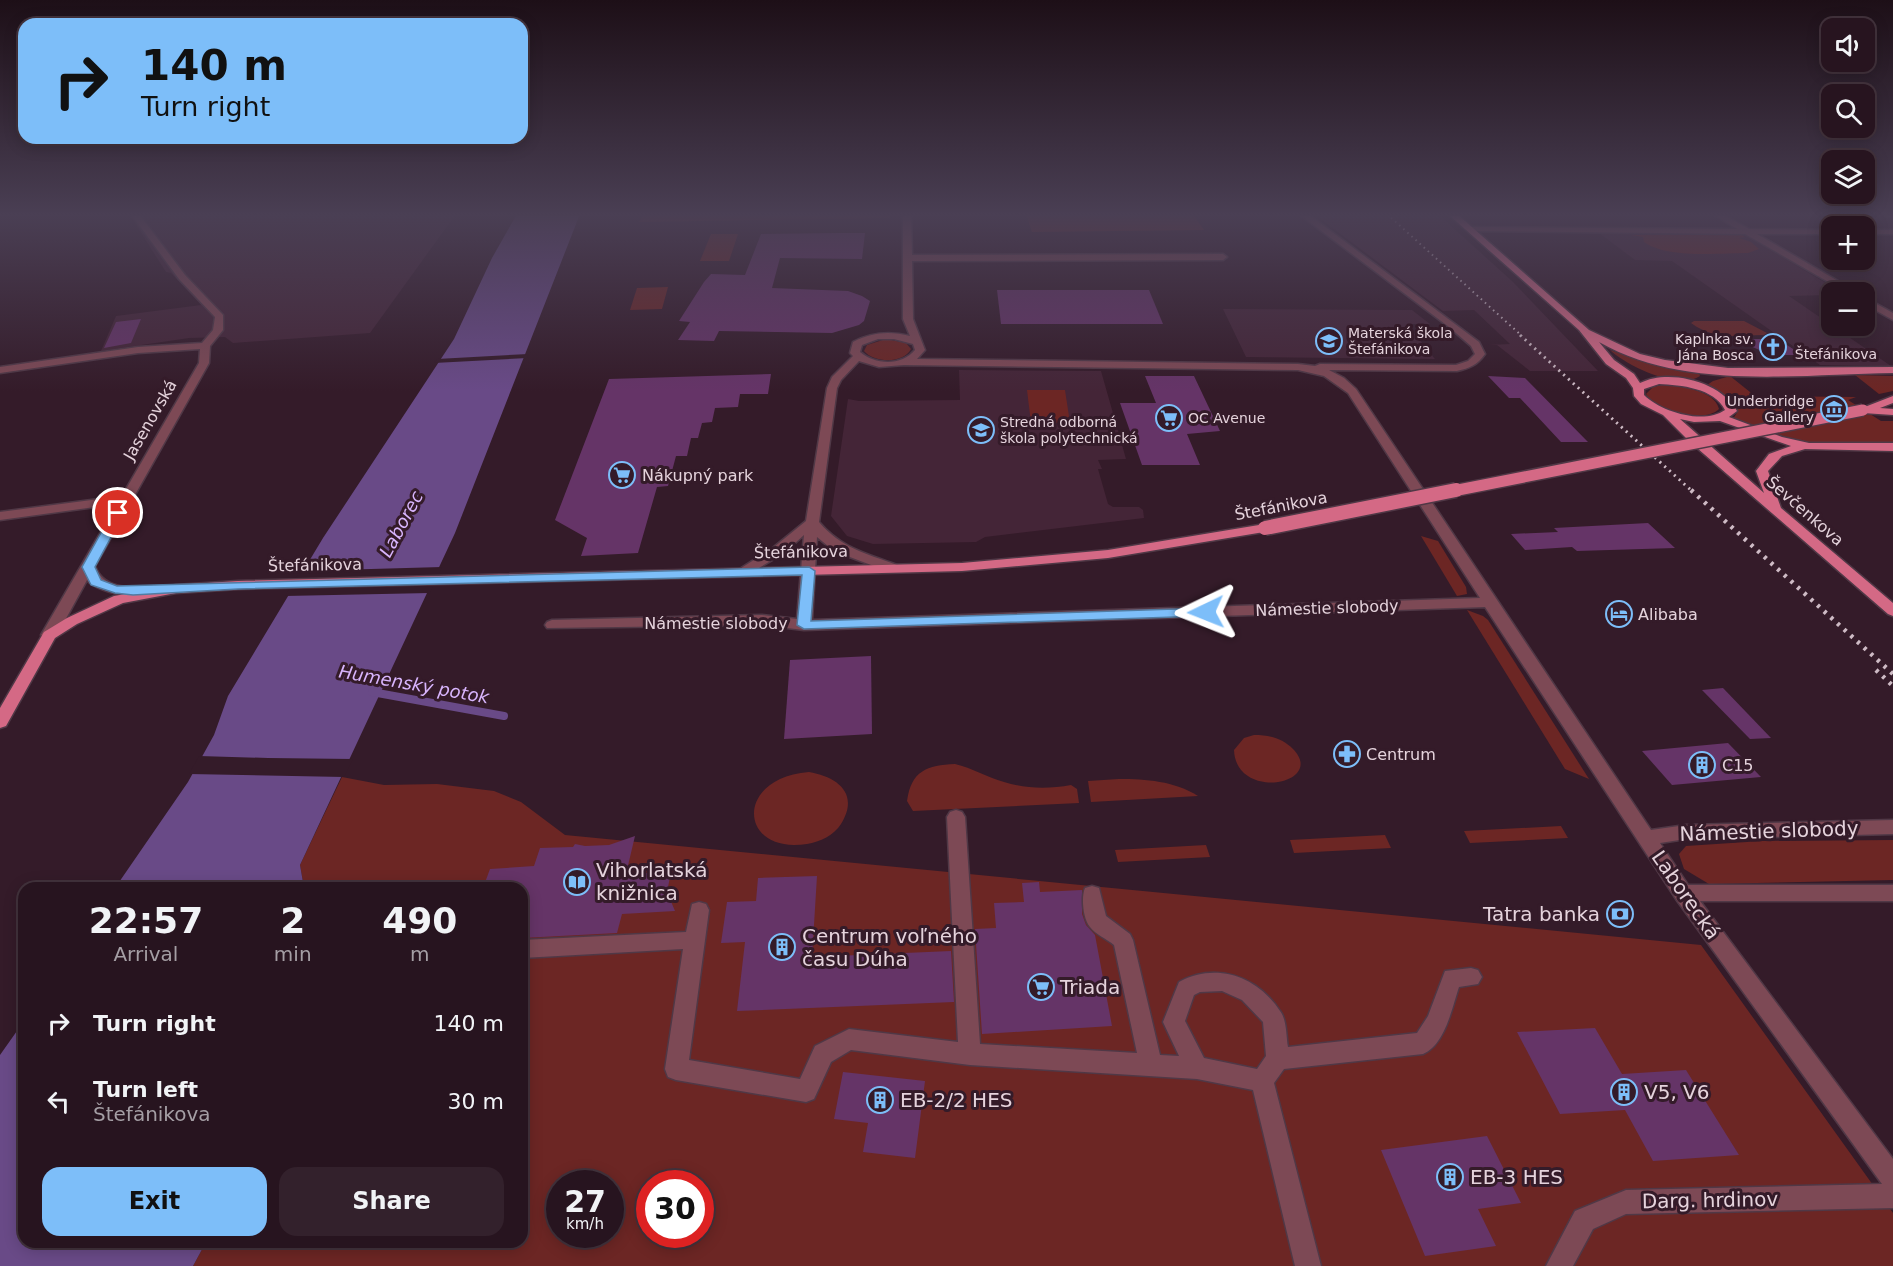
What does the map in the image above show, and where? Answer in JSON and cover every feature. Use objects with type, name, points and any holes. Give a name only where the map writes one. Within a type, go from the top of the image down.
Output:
[{"type":"main road","points":[[1520,273],[1582,328],[1610,362],[1630,376],[1638,388],[1641,399],[1667,412],[1707,420],[1721,418],[1730,413],[1728,403],[1717,394],[1692,385],[1660,381],[1645,383],[1638,388]]},
{"type":"main road","points":[[1582,328],[1613,346],[1650,360],[1681,366],[1744,370]]},
{"type":"main road","points":[[1598,349],[1625,365],[1660,381]]},
{"type":"main road","points":[[1692,385],[1717,374],[1744,370]]},
{"type":"main road","name":"Štefánikova","points":[[1744,370],[1893,370]]},
{"type":"main road","points":[[1863,410],[1893,399]]},
{"type":"main road","points":[[1863,410],[1893,411]]},
{"type":"main road","name":"Štefánikova","points":[[50,635],[103,604],[176,589],[238,585],[962,567],[1063,560],[1265,528],[1863,410]]},
{"type":"main road","name":"Ševčenkova","points":[[1667,412],[1693,439],[1893,612]]},
{"type":"main road","points":[[1721,418],[1778,439],[1809,447]]},
{"type":"main road","points":[[1693,439],[1698,425],[1707,420]]},
{"type":"main road","points":[[1774,508],[1762,471],[1770,458],[1782,449],[1893,447]]},
{"type":"main road","points":[[0,722],[50,635]]},
{"type":"street","name":"Jasenovská","points":[[50,635],[204,363],[205,346],[218,330],[220,317],[179,273]]},
{"type":"street","points":[[904,362],[918,354],[917,344],[908,320],[907,273]]},
{"type":"street","points":[[832,388],[856,372],[884,364],[904,362],[1457,368],[1473,363],[1480,354],[1475,344],[1382,273]]},
{"type":"street","points":[[1819,273],[1835,282]]},
{"type":"street","points":[[1875,306],[1893,317]]},
{"type":"street","points":[[884,364],[858,357],[854,349],[857,344],[897,330],[908,320]]},
{"type":"street","points":[[882,336],[902,337],[933,354],[977,363]]},
{"type":"street","points":[[0,370],[138,350],[205,346]]},
{"type":"street","points":[[832,388],[836,379],[858,357]]},
{"type":"street","points":[[1306,367],[1329,374],[1347,386],[1491,602]]},
{"type":"street","points":[[1347,386],[1356,373],[1371,367]]},
{"type":"street","name":"Štefánikova","points":[[804,625],[812,522],[832,388]]},
{"type":"street","points":[[0,516],[126,499]]},
{"type":"street","points":[[742,572],[779,550],[812,522],[827,540],[839,548],[892,568]]},
{"type":"street","points":[[88,567],[93,580],[107,588],[133,591],[176,589]]},
{"type":"street","name":"Námestie slobody","points":[[552,625],[762,620],[804,625],[1491,602]]},
{"type":"street","name":"Laborecká","points":[[1491,602],[1576,736],[1683,893],[1893,1179]]},
{"type":"street","points":[[956,817],[970,1054]]},
{"type":"street","name":"Námestie slobody","points":[[1646,838],[1686,832],[1893,827]]},
{"type":"street","points":[[1683,893],[1893,893]]},
{"type":"street","points":[[1092,894],[1097,921],[1123,940],[1151,1065]]},
{"type":"street","points":[[699,910],[676,1069],[806,1091],[823,1054],[849,1039],[970,1054],[1197,1068],[1262,1081]]},
{"type":"street","points":[[528,949],[694,940]]},
{"type":"street","points":[[1278,1059],[1423,1043],[1437,1021],[1452,978],[1471,977]]},
{"type":"street","points":[[1197,1068],[1174,1022],[1186,989],[1197,983],[1222,981],[1250,993],[1273,1018],[1278,1059],[1262,1081],[1308,1266]]},
{"type":"street","name":"Darg. hrdinov","points":[[1559,1266],[1584,1220],[1626,1202],[1893,1197]]},
{"type":"shaded area","points":[[171,273],[413,273],[370,333],[233,343],[225,337],[189,338],[101,351],[116,316],[201,305]]},
{"type":"shaded area","points":[[1393,273],[1503,273],[1598,371],[1530,371],[1497,345],[1488,345],[1510,344],[1474,310],[1443,311]]},
{"type":"shaded area","points":[[1689,273],[1809,273],[1824,282],[1821,282],[1821,295],[1789,296],[1821,318],[1821,336],[1847,336],[1891,366],[1820,365]]},
{"type":"shaded area","points":[[668,287],[662,309],[630,310],[637,288]]},
{"type":"shaded area","name":"Materská škola Štefánikova","points":[[1223,309],[1412,310],[1430,324],[1407,324],[1435,359],[1246,357]]},
{"type":"shaded area","points":[[1694,321],[1744,321],[1767,333],[1764,335],[1717,335],[1700,329],[1691,323]]},
{"type":"shaded area","points":[[886,339],[906,343],[911,349],[902,357],[888,360],[874,358],[864,351],[867,345]]},
{"type":"shaded area","points":[[1610,350],[1656,365],[1699,373],[1700,376],[1691,380],[1667,379],[1628,363]]},
{"type":"shaded area","name":"Stredná odborná škola polytechnická","points":[[959,370],[1101,371],[1126,459],[1098,460],[1102,469],[1098,469],[1108,504],[1113,507],[1139,507],[1143,510],[1144,518],[985,537],[976,542],[873,544],[847,536],[831,516],[848,399],[859,401],[960,400]]},
{"type":"shaded area","points":[[1855,375],[1893,376],[1893,391],[1879,394]]},
{"type":"shaded area","points":[[1730,376],[1755,396],[1856,397],[1848,400],[1881,421],[1893,421],[1893,443],[1804,442],[1779,436],[1733,419],[1738,411],[1734,403],[1704,387],[1713,381]]},
{"type":"shaded area","points":[[1662,385],[1703,393],[1716,402],[1719,409],[1703,415],[1692,415],[1681,414],[1659,406],[1646,394],[1653,387]]},
{"type":"shaded area","points":[[1027,390],[1065,390],[1070,423],[1031,423]]},
{"type":"shaded area","points":[[1421,536],[1438,541],[1466,587],[1467,594],[1457,596]]},
{"type":"shaded area","points":[[1467,610],[1488,620],[1589,779],[1565,769]]},
{"type":"shaded area","points":[[1254,735],[1275,738],[1289,745],[1300,761],[1298,771],[1290,778],[1277,782],[1263,782],[1249,777],[1239,766],[1234,750],[1244,738]]},
{"type":"shaded area","points":[[955,764],[1021,786],[1046,788],[1071,785],[1077,789],[1079,803],[913,811],[907,801],[912,783],[917,776],[929,768]]},
{"type":"shaded area","points":[[809,772],[828,778],[843,788],[848,804],[841,824],[826,837],[807,844],[784,844],[768,838],[758,828],[754,814],[757,800],[767,787],[784,777]]},
{"type":"shaded area","points":[[342,777],[384,785],[437,784],[494,791],[521,802],[565,835],[1701,945],[1893,1213],[1893,1266],[193,1266],[203,1248],[528,1248],[528,882],[303,882],[300,865]]},
{"type":"shaded area","points":[[1119,779],[1160,782],[1179,787],[1198,796],[1091,802],[1088,781]]},
{"type":"shaded area","points":[[1561,826],[1568,838],[1470,843],[1464,831]]},
{"type":"shaded area","points":[[1385,835],[1391,848],[1294,853],[1290,840]]},
{"type":"shaded area","points":[[1893,840],[1893,880],[1709,884],[1684,869],[1679,854],[1686,846],[1762,841]]},
{"type":"shaded area","points":[[1206,845],[1210,857],[1118,862],[1115,850]]},
{"type":"water","name":"Laborec","points":[[485,273],[557,273],[455,533],[300,865],[303,882],[119,882],[188,782],[214,735],[228,696],[323,538],[454,339]]},
{"type":"water","points":[[18,1030],[18,1248],[203,1248],[193,1266],[0,1266],[0,1055]]},
{"type":"pier","points":[[528,354],[527,358],[434,363],[437,359]]},
{"type":"pier","points":[[442,567],[430,593],[285,596],[300,571]]},
{"type":"pier","points":[[199,756],[353,759],[344,777],[189,774]]},
{"type":"building","points":[[746,273],[776,273],[772,288],[848,291],[870,301],[864,321],[859,325],[832,333],[719,331],[714,341],[678,340],[690,322],[679,321],[711,274],[745,275]]},
{"type":"building","points":[[997,290],[1149,290],[1163,324],[1001,324]]},
{"type":"building","points":[[141,319],[131,343],[104,348],[116,322]]},
{"type":"building","name":"Kaplnka sv. Jána Bosca","points":[[1734,339],[1778,339],[1802,355],[1771,355]]},
{"type":"building","name":"Nákupný park","points":[[771,374],[768,394],[740,394],[738,407],[715,408],[712,422],[702,423],[698,438],[691,438],[687,456],[676,456],[668,486],[657,487],[638,553],[581,556],[587,538],[555,520],[609,379]]},
{"type":"building","name":"OC Avenue","points":[[1145,376],[1194,376],[1220,431],[1187,434],[1200,465],[1142,465],[1120,403],[1156,403]]},
{"type":"building","points":[[1488,376],[1525,378],[1588,442],[1561,442],[1520,398],[1509,398]]},
{"type":"building","points":[[1648,523],[1675,548],[1577,551],[1572,547],[1525,550],[1511,534],[1558,532],[1554,528]]},
{"type":"building","points":[[871,656],[872,734],[784,739],[790,660]]},
{"type":"building","points":[[1723,688],[1771,738],[1750,739],[1702,690]]},
{"type":"building","name":"C15","points":[[1728,743],[1761,777],[1672,785],[1642,751]]},
{"type":"building","name":"Vihorlatská knižnica","points":[[635,836],[626,874],[671,872],[667,892],[675,911],[622,914],[617,933],[528,938],[528,882],[485,882],[490,869],[534,866],[540,848],[573,847],[575,844],[609,845]]},
{"type":"building","name":"Centrum voľného času Dúha","points":[[817,876],[812,957],[951,951],[954,1002],[737,1011],[745,942],[721,943],[727,902],[756,901],[758,878]]},
{"type":"building","name":"Triada","points":[[1039,882],[1040,892],[1082,890],[1082,914],[1086,925],[1095,935],[1112,1026],[982,1034],[975,929],[996,928],[994,903],[1024,902],[1022,883]]},
{"type":"building","name":"V5, V6","points":[[1595,1028],[1622,1074],[1686,1070],[1739,1155],[1653,1161],[1625,1110],[1560,1114],[1517,1032]]},
{"type":"building","name":"EB-2/2 HES","points":[[843,1072],[925,1081],[915,1158],[863,1152],[868,1123],[834,1119]]},
{"type":"building","name":"EB-3 HES","points":[[1487,1136],[1521,1203],[1478,1209],[1496,1246],[1425,1256],[1381,1150]]},
{"type":"waterway","name":"Humenský potok","points":[[372,692],[504,716]]},
{"type":"railway","points":[[1452,273],[1522,336]]},
{"type":"railway","points":[[1520,335],[1693,492]]},
{"type":"railway","points":[[1691,490],[1893,674]]},
{"type":"railway","points":[[1876,670],[1893,686]]},
{"type":"place","name":"Materská škola Štefánikova","points":[[1329,341]]},
{"type":"place","name":"Kaplnka sv. Jána Bosca","points":[[1773,347]]},
{"type":"place","name":"Underbridge Gallery","points":[[1834,409]]},
{"type":"place","name":"OC Avenue","points":[[1169,418]]},
{"type":"place","name":"Stredná odborná škola polytechnická","points":[[981,430]]},
{"type":"place","name":"Nákupný park","points":[[622,475]]},
{"type":"place","name":"Alibaba","points":[[1619,614]]},
{"type":"place","name":"Centrum","points":[[1347,754]]},
{"type":"place","name":"C15","points":[[1702,765]]},
{"type":"place","name":"Vihorlatská knižnica","points":[[577,882]]},
{"type":"place","name":"Tatra banka","points":[[1620,914]]},
{"type":"place","name":"Centrum voľného času Dúha","points":[[782,947]]},
{"type":"place","name":"Triada","points":[[1041,987]]},
{"type":"place","name":"V5, V6","points":[[1624,1092]]},
{"type":"place","name":"EB-2/2 HES","points":[[880,1100]]},
{"type":"place","name":"EB-3 HES","points":[[1450,1177]]},
{"type":"route","points":[[118,513],[88,567],[93,580],[115,590],[809,571],[804,625],[1206,612]]}]
